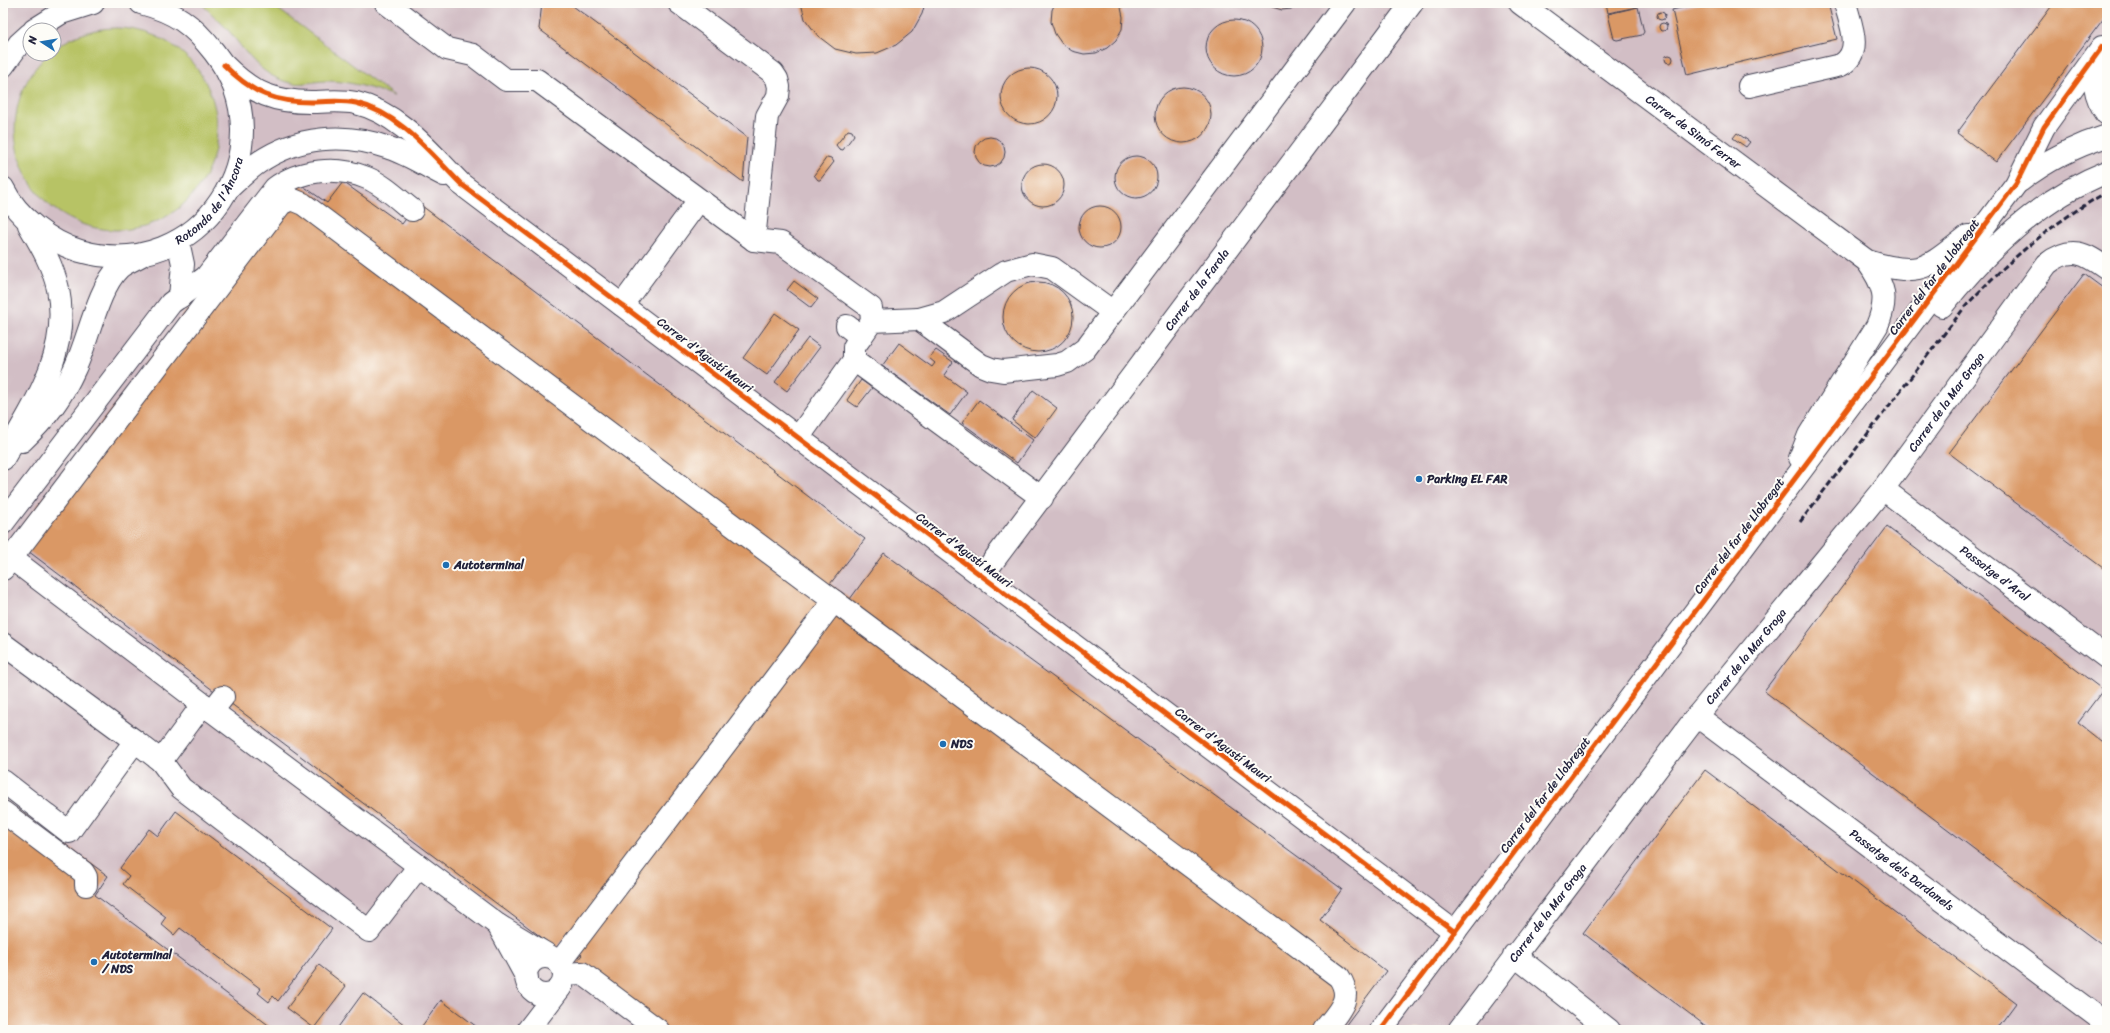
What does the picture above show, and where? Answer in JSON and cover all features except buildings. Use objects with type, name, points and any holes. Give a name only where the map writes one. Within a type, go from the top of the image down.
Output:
[{"type":"street","points":[[47,22],[66,8],[93,3]]},
{"type":"street","name":"Rotonda de l'Àncora","points":[[4,190],[22,214],[54,240],[70,248],[111,257],[145,254],[178,241],[199,226],[215,210],[230,187],[240,158],[242,124],[235,88],[224,65],[187,23],[159,8],[140,3]]},
{"type":"street","points":[[177,3],[187,23]]},
{"type":"street","points":[[386,3],[446,49],[473,55],[506,80],[537,80],[754,240],[781,243],[871,308],[860,328],[854,347],[854,360],[798,438]]},
{"type":"street","points":[[679,3],[773,73],[777,79],[779,87],[778,96],[767,116],[754,240]]},
{"type":"street","points":[[919,318],[981,365],[991,369],[1003,371],[1057,365],[1068,362],[1085,349],[1345,3]]},
{"type":"street","name":"Carrer de la Farola","points":[[982,576],[1412,3]]},
{"type":"street","name":"Carrer de Simó Ferrer","points":[[1520,3],[1868,261]]},
{"type":"street","points":[[1749,86],[1841,65],[1847,61],[1852,56],[1854,40],[1845,3]]},
{"type":"street","points":[[3,66],[22,41]]},
{"type":"street","name":"Carrer del far de Llobregat","points":[[2105,44],[2095,66],[2094,86],[2100,105],[2107,114]]},
{"type":"street","name":"Carrer del far de Llobregat","points":[[1381,1030],[2016,184],[2044,127],[2105,44]]},
{"type":"street","points":[[224,65],[251,89],[281,101],[341,101],[356,103],[372,108],[412,134],[461,184]]},
{"type":"street","points":[[2016,184],[2041,165],[2064,152],[2107,136]]},
{"type":"street","points":[[230,187],[258,163],[284,149],[325,138],[350,139],[390,148],[461,184]]},
{"type":"street","points":[[3,523],[171,303],[206,276],[271,191],[282,182],[314,172],[349,172],[380,185],[412,210]]},
{"type":"street","points":[[1819,446],[1859,415],[1957,288],[1992,249],[2045,206],[2064,193],[2107,172]]},
{"type":"street","name":"Carrer d'Agustí Mauri","points":[[461,184],[1455,932]]},
{"type":"street","points":[[658,1030],[582,973],[560,971],[419,866],[253,731],[7,563],[281,204],[291,199],[303,204],[1339,977],[1345,987],[1345,998],[1342,1007],[1324,1030]]},
{"type":"street","points":[[622,305],[699,200]]},
{"type":"street","points":[[3,460],[46,384],[57,348],[60,328],[61,309],[53,273],[44,251],[22,214]]},
{"type":"street","points":[[1868,261],[1887,267],[1909,271],[1924,267],[1989,220]]},
{"type":"street","points":[[178,241],[183,264],[180,297]]},
{"type":"street","name":"Carrer de la Mar Groga","points":[[1459,1030],[1514,955],[1697,716],[1883,489],[2033,283],[2054,259],[2071,252],[2080,253],[2107,269]]},
{"type":"street","points":[[3,460],[48,415],[58,399],[76,367],[105,289],[112,277],[128,262],[145,254]]},
{"type":"street","points":[[1791,483],[1809,434],[1878,326],[1883,312],[1883,286],[1868,261]]},
{"type":"street","points":[[860,328],[919,318],[944,312],[1006,271],[1032,264],[1052,268],[1113,312]]},
{"type":"street","points":[[854,360],[1042,498]]},
{"type":"street","name":"Passatge d'Aral","points":[[1883,489],[2107,658]]},
{"type":"street","points":[[531,1027],[560,971],[834,601]]},
{"type":"street","points":[[3,644],[135,741],[160,761],[181,788],[369,931],[419,866]]},
{"type":"street","points":[[160,761],[212,704]]},
{"type":"street","name":"Passatge dels Dardanels","points":[[1697,716],[2107,1024]]},
{"type":"street","points":[[3,781],[70,832],[135,741]]},
{"type":"street","points":[[3,812],[83,872],[86,876],[86,885]]},
{"type":"street","points":[[498,924],[527,981],[537,1010],[531,1027]]},
{"type":"street","points":[[1514,955],[1609,1030]]},
{"type":"street","points":[[545,957],[560,971],[549,994],[543,995],[537,993],[527,981],[527,972],[533,961],[545,957]]},
{"type":"shaded area","points":[[3,3],[2107,3],[2107,1030],[3,1030]]},
{"type":"green space","points":[[201,3],[270,3],[394,96],[344,82],[326,81],[297,84],[277,78],[261,68],[247,54],[229,31]]},
{"type":"green space","points":[[116,28],[136,30],[155,36],[164,40],[180,51],[194,65],[205,81],[215,109],[217,129],[215,149],[205,177],[194,193],[180,207],[164,218],[136,228],[116,230],[96,228],[68,218],[52,207],[38,193],[27,177],[23,168],[17,149],[15,129],[17,109],[23,90],[32,73],[41,62],[62,62],[62,44],[68,40],[96,30]]},
{"type":"railway","points":[[1800,522],[1964,308],[1996,275],[2031,244],[2068,216],[2107,192]]},
{"type":"cycle path","points":[[1381,1030],[2016,184],[2044,127],[2102,47]]},
{"type":"cycle path","points":[[224,65],[245,83],[266,95],[288,101],[341,101],[356,103],[372,108],[401,125],[414,136],[461,184],[1455,932]]},
{"type":"place","name":"Parking EL FAR","points":[[1419,479]]},
{"type":"place","name":"Autoterminal","points":[[446,565]]},
{"type":"place","name":"NDS","points":[[943,744]]},
{"type":"place","name":"Autoterminal / NDS","points":[[94,962]]}]
